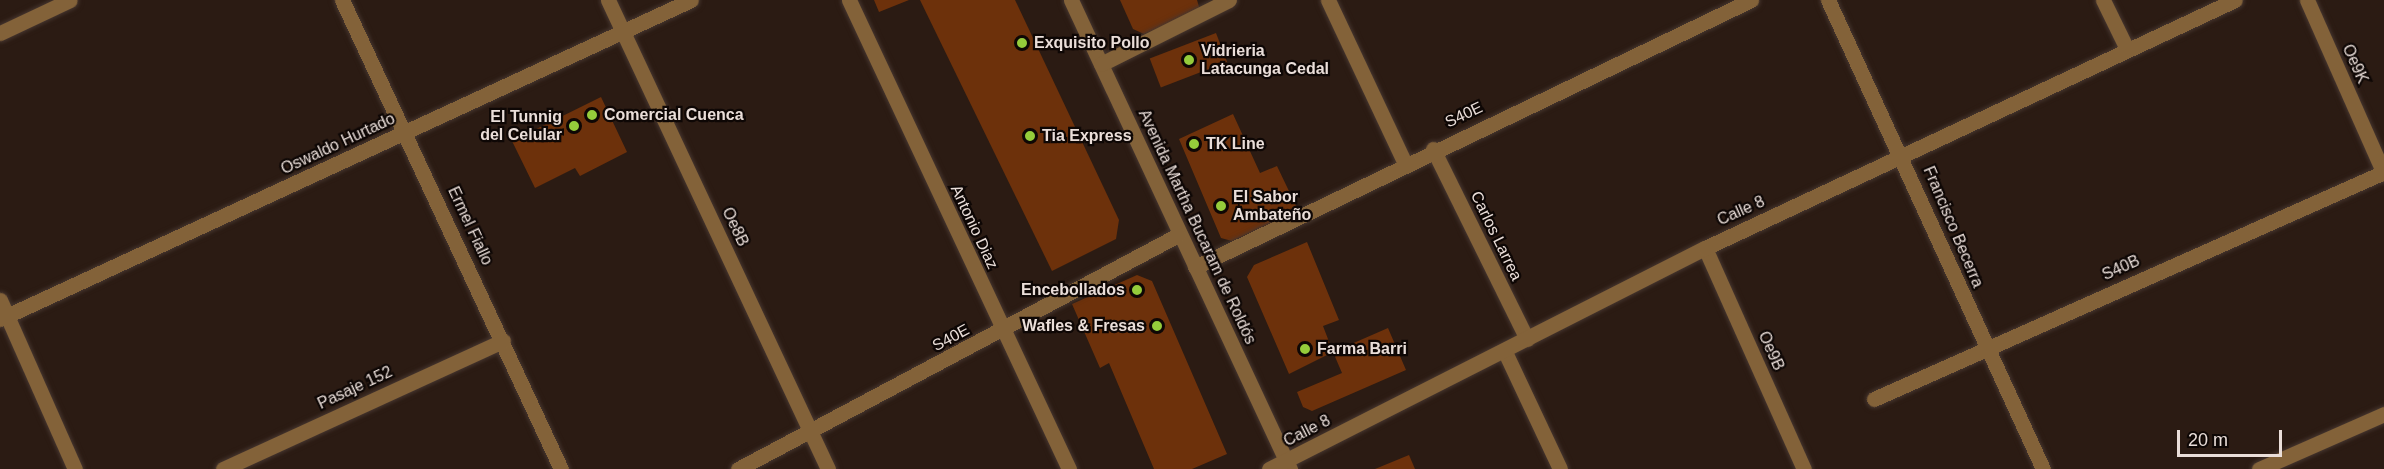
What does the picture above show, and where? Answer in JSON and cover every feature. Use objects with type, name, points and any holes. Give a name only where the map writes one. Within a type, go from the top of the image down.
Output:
[{"type":"street","points":[[0,33],[70,0]]},
{"type":"street","name":"Ermel Fiallo","points":[[342,0],[406,132],[561,469]]},
{"type":"street","name":"Oe8B","points":[[609,0],[828,469]]},
{"type":"street","name":"Oswaldo Hurtado","points":[[4,318],[406,132],[626,34],[691,0]]},
{"type":"street","name":"Antonio Diaz","points":[[849,0],[1068,469]]},
{"type":"street","name":"Avenida Martha Bucaram de Roldós","points":[[1071,0],[1288,465]]},
{"type":"street","points":[[1101,64],[1229,0]]},
{"type":"street","points":[[1328,0],[1405,164]]},
{"type":"street","name":"S40E","points":[[1195,267],[1433,149],[1751,0]]},
{"type":"street","name":"Francisco Becerra","points":[[1828,0],[1904,158],[1985,347],[2043,469]]},
{"type":"street","points":[[2103,0],[2126,47]]},
{"type":"street","name":"Calle 8","points":[[1269,469],[1288,465],[1705,248],[1904,158],[2126,47],[2235,0]]},
{"type":"street","name":"Oe9K","points":[[2307,0],[2384,173]]},
{"type":"street","name":"Carlos Larrea","points":[[1433,149],[1527,339]]},
{"type":"street","name":"S40B","points":[[1874,399],[1985,347],[2384,173]]},
{"type":"street","name":"S40E","points":[[738,469],[811,434],[1179,235]]},
{"type":"street","name":"Oe9B","points":[[1705,248],[1804,469]]},
{"type":"street","points":[[0,300],[4,318],[75,469]]},
{"type":"street","name":"Pasaje 152","points":[[223,469],[503,340]]},
{"type":"street","points":[[1505,352],[1560,469]]},
{"type":"street","points":[[2259,469],[2384,414]]},
{"type":"building","points":[[874,0],[909,0],[879,12]]},
{"type":"building","points":[[920,0],[1015,0],[1119,220],[1116,239],[1052,271]]},
{"type":"building","points":[[1120,0],[1197,0],[1200,10],[1144,34],[1133,29]]},
{"type":"building","name":"Vidrieria Latacunga Cedal","points":[[1216,33],[1227,62],[1161,87],[1150,58]]},
{"type":"building","points":[[601,97],[627,152],[580,176],[575,168],[535,188],[512,141]]},
{"type":"building","points":[[1233,114],[1260,173],[1277,166],[1298,210],[1232,241],[1221,238],[1179,139]]},
{"type":"building","points":[[1307,242],[1339,320],[1323,326],[1333,352],[1289,374],[1247,277],[1254,265]]},
{"type":"building","points":[[1137,275],[1152,281],[1227,454],[1192,469],[1154,469],[1109,363],[1100,368],[1072,304]]},
{"type":"building","points":[[1388,328],[1406,370],[1312,411],[1303,407],[1297,392],[1342,373],[1333,352]]},
{"type":"building","points":[[1409,455],[1415,469],[1375,469]]},
{"type":"place","name":"Exquisito Pollo","points":[[1022,43]]},
{"type":"place","name":"Vidrieria Latacunga Cedal","points":[[1189,60]]},
{"type":"place","name":"Comercial Cuenca","points":[[592,115]]},
{"type":"place","name":"El Tunnig del Celular","points":[[574,126]]},
{"type":"place","name":"Tia Express","points":[[1030,136]]},
{"type":"place","name":"TK Line","points":[[1194,144]]},
{"type":"place","name":"El Sabor Ambateño","points":[[1221,206]]},
{"type":"place","name":"Encebollados","points":[[1137,290]]},
{"type":"place","name":"Wafles & Fresas","points":[[1157,326]]},
{"type":"place","name":"Farma Barri","points":[[1305,349]]}]
